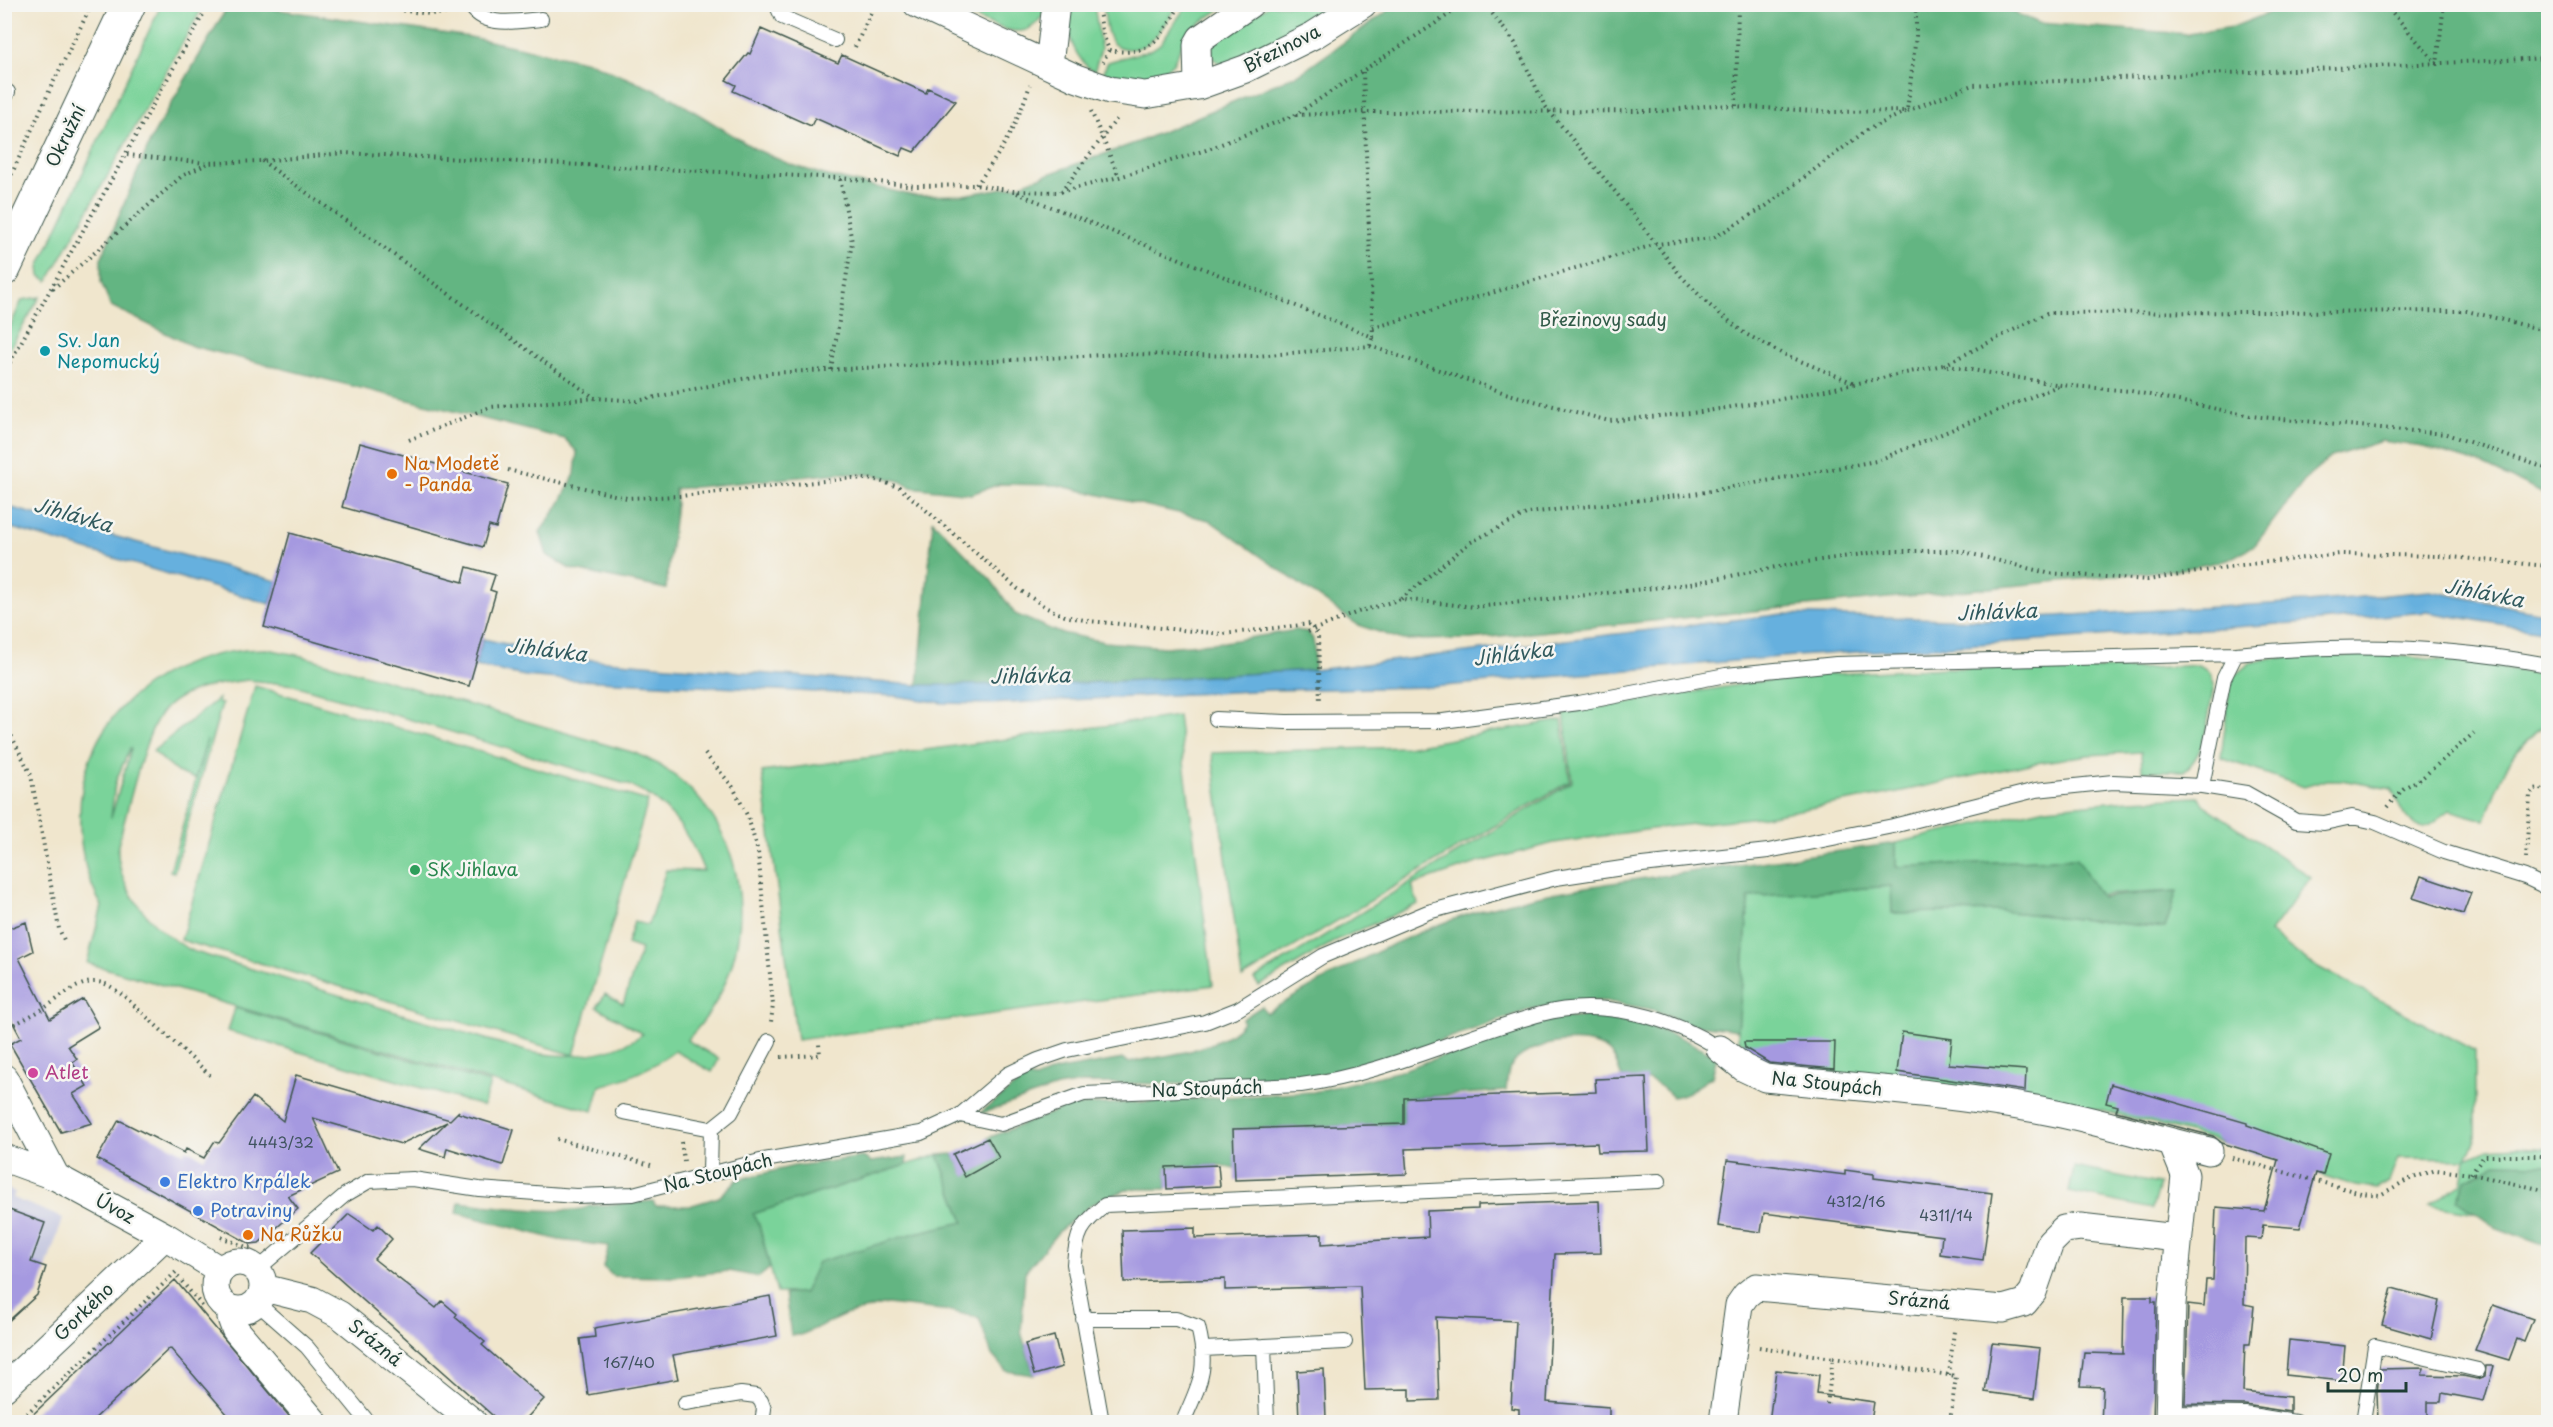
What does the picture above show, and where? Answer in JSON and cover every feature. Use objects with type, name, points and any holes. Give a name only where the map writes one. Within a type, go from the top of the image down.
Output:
[{"type":"street","name":"Okružní","points":[[4,269],[129,4]]},
{"type":"street","name":"Březinova","points":[[917,4],[1041,70],[1126,93],[1145,95],[1198,86],[1245,69],[1314,35],[1363,4]]},
{"type":"street","points":[[1041,70],[1056,4]]},
{"type":"street","points":[[1198,86],[1197,45],[1201,38],[1250,4]]},
{"type":"street","name":"Na Stoupách","points":[[1720,1049],[1744,1068],[1765,1078],[2035,1108],[2081,1117],[2209,1151]]},
{"type":"street","points":[[4,1078],[56,1177]]},
{"type":"street","points":[[2169,1418],[2172,1304],[2185,1175],[2172,1143]]},
{"type":"street","points":[[2185,1175],[2209,1151]]},
{"type":"street","name":"Úvoz","points":[[4,1158],[56,1177],[165,1236],[220,1270]]},
{"type":"street","name":"Srázná","points":[[1723,1422],[1740,1305],[1746,1295],[1756,1287],[2003,1309],[2024,1304],[2033,1292],[2050,1243],[2064,1229],[2080,1227],[2177,1238]]},
{"type":"street","name":"Gorkého","points":[[4,1388],[165,1236]]},
{"type":"street","name":"Srázná","points":[[220,1270],[234,1262],[243,1261],[252,1292],[312,1300],[340,1315],[473,1422]]},
{"type":"street","points":[[220,1270],[215,1281],[216,1293],[222,1303],[252,1292]]},
{"type":"street","points":[[252,1292],[231,1318],[235,1329],[314,1422]]},
{"type":"lane","points":[[470,4],[473,11],[483,18],[499,22],[541,19]]},
{"type":"lane","points":[[776,4],[782,17],[835,40]]},
{"type":"lane","points":[[1216,719],[1286,722],[1443,721],[1579,703],[1726,675],[1836,664],[2236,654],[2287,648],[2377,648],[2458,652],[2548,665]]},
{"type":"lane","points":[[2202,786],[2221,689],[2236,654]]},
{"type":"lane","points":[[960,1115],[1008,1074],[1038,1060],[1067,1050],[1205,1022],[1238,1009],[1323,956],[1428,912],[1556,878],[1642,865],[1768,851],[1893,825],[2036,790],[2113,782],[2202,786],[2246,793],[2296,821],[2324,823],[2352,817],[2375,822],[2444,852],[2525,877],[2548,888]]},
{"type":"lane","name":"Na Stoupách","points":[[252,1292],[345,1195],[369,1181],[413,1179],[490,1190],[576,1196],[633,1194],[764,1160],[921,1133],[960,1115],[1001,1124],[1084,1094],[1301,1085],[1336,1080],[1374,1071],[1542,1014],[1576,1009],[1612,1010],[1641,1015],[1698,1035],[1720,1049]]},
{"type":"lane","points":[[623,1112],[711,1129],[731,1113],[769,1041]]},
{"type":"lane","points":[[710,1173],[711,1129]]},
{"type":"lane","points":[[1101,1422],[1074,1264],[1075,1240],[1084,1222],[1105,1205],[1659,1181]]},
{"type":"lane","points":[[252,1292],[307,1347],[368,1422]]},
{"type":"lane","points":[[1083,1319],[1176,1319],[1198,1327],[1204,1349],[1204,1367],[1183,1422]]},
{"type":"lane","points":[[1204,1349],[1345,1342]]},
{"type":"lane","points":[[1264,1346],[1267,1422]]},
{"type":"lane","points":[[2363,1422],[2375,1346],[2478,1370]]},
{"type":"lane","points":[[685,1402],[750,1395],[761,1401],[764,1409],[762,1422]]},
{"type":"lane","points":[[2169,1418],[2246,1414],[2295,1422]]},
{"type":"path","points":[[4,191],[92,4]]},
{"type":"path","points":[[4,373],[209,4]]},
{"type":"path","points":[[355,4],[429,14],[436,4]]},
{"type":"path","points":[[854,49],[875,4]]},
{"type":"path","points":[[1098,4],[1104,38],[1109,50],[1130,52],[1151,46],[1161,36],[1181,4]]},
{"type":"path","points":[[1452,13],[1457,4]]},
{"type":"path","points":[[127,155],[207,163],[262,161],[345,153],[840,178],[916,186],[976,185],[1013,191],[1060,192],[1119,177],[1206,150],[1295,115],[1465,4]]},
{"type":"path","points":[[1485,4],[1515,43],[1545,106],[1681,276],[1708,304],[1744,333],[1812,368],[1858,384]]},
{"type":"path","points":[[1736,106],[1738,4]]},
{"type":"path","points":[[1907,111],[1917,36],[1916,4]]},
{"type":"path","points":[[2385,4],[2437,64]]},
{"type":"path","points":[[2437,64],[2444,4]]},
{"type":"path","points":[[1373,328],[1657,244],[1713,238],[1766,206],[1867,130],[1972,85],[2548,58]]},
{"type":"path","points":[[976,185],[1001,153],[1041,70]]},
{"type":"path","points":[[1364,72],[1373,328],[1370,346]]},
{"type":"path","points":[[1088,102],[1119,177]]},
{"type":"path","points":[[1295,115],[1364,112],[1662,111],[1714,105],[1832,112],[1907,111]]},
{"type":"path","points":[[1060,192],[1124,110]]},
{"type":"path","points":[[262,161],[596,398]]},
{"type":"path","points":[[50,292],[182,176],[207,163]]},
{"type":"path","points":[[831,370],[852,242],[840,178]]},
{"type":"path","points":[[1013,191],[1373,337]]},
{"type":"path","points":[[409,441],[490,407],[596,398],[637,401],[771,373],[1121,354],[1257,356],[1370,346],[1505,393],[1609,421],[1701,412],[1858,384],[1943,365],[2047,313],[2467,311],[2548,331]]},
{"type":"path","points":[[1943,365],[2061,385],[2130,391],[2250,416],[2446,434],[2548,469]]},
{"type":"path","points":[[1308,632],[1358,612],[1401,599],[1469,543],[1528,513],[1694,494],[1876,461],[2061,385]]},
{"type":"path","points":[[508,470],[627,498],[681,496],[852,478],[876,480],[899,487],[1018,589],[1047,608],[1065,616],[1089,621],[1223,634],[1310,624],[1318,635],[1320,707]]},
{"type":"path","points":[[1401,599],[1475,607],[1690,584],[1884,551],[1960,551],[2047,573],[2148,580],[2241,565],[2340,554],[2440,556],[2548,566]]},
{"type":"path","points":[[4,727],[31,775],[59,929],[65,942]]},
{"type":"path","points":[[2375,822],[2404,788],[2423,777],[2474,733]]},
{"type":"path","points":[[705,754],[733,787],[748,817],[758,852],[773,1005],[769,1041]]},
{"type":"path","points":[[2525,877],[2530,795],[2534,789],[2540,788],[2548,794]]},
{"type":"path","points":[[4,1030],[46,1007],[64,994],[87,983],[98,981],[125,997],[213,1077]]},
{"type":"path","points":[[760,1058],[820,1055],[819,1044]]},
{"type":"path","points":[[556,1139],[652,1166],[663,1164]]},
{"type":"path","points":[[2209,1151],[2371,1194],[2380,1194],[2408,1180],[2436,1170],[2471,1174],[2548,1191]]},
{"type":"path","points":[[2471,1174],[2484,1156],[2548,1156]]},
{"type":"path","points":[[673,1161],[684,1159]]},
{"type":"path","points":[[18,1422],[175,1273]]},
{"type":"path","points":[[1949,1375],[1957,1305]]},
{"type":"path","points":[[1748,1345],[1956,1376],[1950,1422]]},
{"type":"path","points":[[1827,1405],[1833,1358]]},
{"type":"shaded area","points":[[5,1188],[15,1192],[13,1198],[63,1218],[37,1295],[5,1325]]},
{"type":"green space","points":[[1103,4],[1177,5],[1156,36],[1141,47],[1133,49],[1119,47],[1111,41],[1106,28]]},
{"type":"green space","name":"Březinovy sady","points":[[1994,4],[2039,23],[2188,34],[2233,27],[2289,5],[2548,5],[2548,496],[2481,464],[2423,447],[2382,441],[2331,457],[2309,475],[2255,545],[2228,560],[2182,569],[1470,639],[1403,640],[1358,625],[1209,520],[1057,485],[1000,484],[971,494],[910,487],[900,481],[874,475],[840,473],[675,489],[676,503],[666,589],[570,569],[547,555],[540,532],[559,505],[575,474],[577,452],[565,439],[192,346],[111,306],[101,282],[101,259],[152,137],[225,11],[246,5],[470,37],[589,62],[669,96],[755,149],[789,164],[824,175],[915,196],[963,195],[1015,186],[1138,142],[1301,73],[1396,5]]},
{"type":"green space","points":[[161,5],[204,5],[48,281],[40,276],[39,267]]},
{"type":"green space","points":[[378,5],[430,5],[424,10]]},
{"type":"green space","points":[[946,5],[1049,5],[1043,16],[1030,28],[1015,31]]},
{"type":"green space","points":[[1066,5],[1094,5],[1101,49],[1094,72],[1086,66],[1071,42]]},
{"type":"green space","points":[[1187,5],[1227,5],[1189,30],[1173,63],[1152,81],[1101,76],[1108,62],[1151,50],[1160,44]]},
{"type":"green space","points":[[1269,5],[1345,5],[1233,65],[1219,63],[1212,54],[1213,43]]},
{"type":"green space","points":[[40,297],[5,357],[5,338],[22,300]]},
{"type":"green space","points":[[933,521],[991,580],[1015,614],[1057,632],[1105,642],[1165,647],[1224,642],[1296,630],[1308,632],[1313,639],[1314,670],[1069,684],[918,685]]},
{"type":"green space","points":[[267,649],[302,656],[635,753],[675,776],[705,806],[726,842],[738,882],[739,923],[732,965],[714,1004],[687,1040],[719,1059],[712,1072],[675,1051],[639,1072],[600,1086],[593,1111],[87,963],[102,906],[89,878],[80,828],[82,788],[92,753],[109,723],[132,697],[161,676],[193,661],[229,652]],"holes":[[[248,680],[294,685],[629,785],[655,800],[684,831],[704,871],[666,870],[648,925],[634,922],[627,944],[641,949],[623,1004],[605,994],[597,1007],[643,1034],[630,1042],[603,1052],[574,1055],[529,1052],[195,952],[153,922],[141,909],[123,878],[118,845],[149,738],[162,712],[180,698],[213,685]],[[131,749],[111,818],[115,783]]]},
{"type":"green space","points":[[2388,655],[2490,665],[2548,676],[2548,724],[2524,743],[2515,754],[2501,778],[2485,820],[2449,810],[2434,823],[2426,827],[2419,827],[2412,823],[2402,811],[2392,789],[2341,780],[2327,780],[2304,787],[2221,758],[2230,686],[2235,675],[2250,663],[2271,658]]},
{"type":"green space","points":[[2199,665],[2210,673],[2214,685],[2202,743],[2198,754],[2184,771],[2142,771],[2141,752],[2088,755],[2030,764],[1883,795],[1759,817],[1554,843],[1477,863],[1412,885],[1418,904],[1337,940],[1259,986],[1254,979],[1572,782],[1564,713],[1814,675],[1947,668],[2133,669]]},
{"type":"green space","name":"SK Jihlava","points":[[255,686],[648,801],[574,1055],[181,940]]},
{"type":"green space","points":[[219,698],[218,703],[222,704],[174,872],[170,871],[207,740],[195,779],[177,772],[153,751]]},
{"type":"green space","points":[[1178,716],[1213,985],[797,1040],[762,772]]},
{"type":"green space","points":[[1562,720],[1570,781],[1242,978],[1212,753],[1406,747]]},
{"type":"green space","points":[[2199,797],[2203,804],[2311,877],[2270,932],[2307,961],[2475,1051],[2475,1142],[2467,1158],[2488,1149],[2518,1147],[2548,1149],[2548,1236],[2476,1213],[2429,1205],[2462,1183],[2466,1159],[2398,1158],[2389,1182],[2377,1189],[2355,1186],[2255,1152],[2157,1124],[2040,1096],[1810,1075],[1810,1067],[1762,1067],[1745,1062],[1744,1043],[1738,1041],[1738,1030],[1749,897],[1892,886],[1892,913],[2001,911],[2165,928],[2176,891],[2099,895],[2074,858],[1896,867],[1896,843],[2046,808],[2129,800]]},
{"type":"green space","points":[[1896,843],[1896,867],[2077,858],[2101,897],[2177,891],[2165,928],[2001,911],[1892,913],[1891,886],[1749,897],[1738,1030],[1688,1024],[1649,1009],[1605,1001],[1578,1001],[1532,1009],[1379,1062],[1335,1072],[1293,1079],[1192,1084],[1083,1083],[1057,1087],[977,1115],[1027,1077],[1035,1079],[1054,1071],[1123,1059],[1128,1062],[1157,1058],[1207,1046],[1234,1032],[1243,1022],[1242,1019],[1262,1006],[1266,1013],[1343,969],[1396,943],[1479,911],[1527,898],[1601,885]]},
{"type":"green space","points":[[235,1008],[490,1083],[483,1106],[228,1031]]},
{"type":"green space","points":[[1588,1016],[1640,1023],[1679,1037],[1717,1056],[1712,1077],[1688,1092],[1673,1097],[1650,1080],[1622,1078],[1613,1056],[1604,1048],[1592,1044],[1560,1042],[1529,1051],[1517,1059],[1509,1070],[1506,1091],[1404,1098],[1404,1124],[1233,1129],[1235,1169],[1218,1165],[1166,1167],[1167,1189],[1129,1189],[1095,1202],[1059,1231],[1025,1272],[1021,1332],[1034,1375],[1006,1371],[992,1355],[979,1318],[951,1311],[887,1304],[845,1315],[801,1335],[791,1335],[785,1293],[804,1293],[818,1262],[915,1233],[964,1222],[938,1155],[953,1154],[965,1176],[998,1158],[988,1138],[1069,1106],[1313,1092],[1397,1072],[1518,1029],[1555,1019]]},
{"type":"green space","points":[[938,1155],[964,1222],[915,1233],[804,1293],[777,1293],[759,1225],[752,1214]]},
{"type":"green space","points":[[863,1157],[871,1162],[907,1157],[906,1165],[753,1214],[759,1225],[770,1268],[759,1277],[729,1271],[673,1277],[613,1276],[603,1267],[609,1246],[559,1240],[457,1213],[459,1202],[547,1210],[653,1201],[656,1206],[689,1206],[719,1197],[737,1180],[794,1166]]},
{"type":"green space","points":[[2496,1163],[2548,1164],[2548,1247],[2495,1227],[2457,1200],[2466,1180]]},
{"type":"green space","points":[[2074,1167],[2159,1184],[2152,1209],[2069,1192]]},
{"type":"water","points":[[5,506],[277,581],[270,604],[5,526]]},
{"type":"water","name":"Jihlávka","points":[[2430,591],[2548,614],[2548,632],[2427,612],[2295,623],[1781,657],[1432,687],[1272,690],[987,704],[943,703],[895,696],[558,679],[525,676],[475,666],[483,639],[570,658],[781,675],[918,685],[1069,684],[1314,670],[1784,614],[1982,620],[2307,602]]},
{"type":"building","points":[[761,29],[838,63],[842,55],[926,93],[928,88],[956,101],[914,152],[904,148],[900,156],[815,118],[811,126],[733,91],[736,85],[726,80],[748,53],[750,54]]},
{"type":"building","points":[[360,443],[508,484],[496,528],[489,526],[483,547],[342,507]]},
{"type":"building","points":[[290,533],[463,582],[467,567],[495,575],[490,590],[496,592],[469,686],[264,627]]},
{"type":"building","points":[[2421,876],[2471,893],[2463,914],[2413,898]]},
{"type":"building","points":[[26,922],[33,951],[19,958],[50,1019],[83,999],[99,1027],[68,1046],[77,1059],[72,1062],[87,1086],[73,1094],[92,1123],[61,1132],[10,1044],[21,1038],[4,1006],[4,930]]},
{"type":"building","points":[[1902,1032],[1952,1039],[1949,1064],[2026,1070],[2025,1091],[1897,1072]]},
{"type":"building","points":[[1744,1042],[1835,1042],[1834,1069],[1769,1063],[1745,1048]]},
{"type":"building","points":[[296,1075],[450,1120],[459,1111],[458,1113],[514,1130],[503,1165],[447,1148],[445,1157],[419,1149],[447,1122],[401,1144],[313,1118],[338,1173],[288,1196],[298,1209],[259,1243],[250,1244],[97,1159],[119,1120],[184,1153],[186,1149],[204,1158],[214,1142],[219,1143],[253,1097],[283,1121]]},
{"type":"building","points":[[1646,1077],[1649,1151],[1598,1152],[1597,1143],[1405,1149],[1407,1174],[1235,1180],[1233,1129],[1404,1124],[1404,1098],[1596,1092],[1595,1079]]},
{"type":"building","points":[[2111,1084],[2247,1123],[2247,1125],[2329,1154],[2323,1175],[2316,1173],[2300,1228],[2263,1225],[2261,1239],[2245,1238],[2244,1304],[2254,1306],[2250,1344],[2245,1344],[2243,1392],[2290,1397],[2290,1412],[2245,1405],[2185,1404],[2188,1304],[2204,1306],[2206,1280],[2213,1280],[2216,1207],[2264,1211],[2278,1160],[2222,1143],[2213,1136],[2116,1111],[2118,1106],[2106,1103]]},
{"type":"building","points":[[988,1138],[999,1158],[965,1177],[953,1154]]},
{"type":"building","points":[[1727,1160],[1845,1175],[1845,1170],[1874,1174],[1874,1178],[1992,1193],[1983,1260],[1940,1254],[1942,1236],[1764,1213],[1761,1232],[1718,1226]]},
{"type":"building","points":[[1218,1165],[1220,1186],[1167,1189],[1166,1167]]},
{"type":"building","points":[[1599,1201],[1601,1253],[1555,1254],[1547,1402],[1609,1407],[1609,1422],[1519,1422],[1519,1409],[1511,1408],[1516,1321],[1436,1317],[1439,1400],[1410,1401],[1410,1389],[1365,1390],[1360,1286],[1225,1290],[1225,1279],[1124,1282],[1122,1230],[1195,1228],[1195,1238],[1322,1234],[1322,1244],[1428,1237],[1427,1211],[1478,1209],[1478,1205]]},
{"type":"building","points":[[4,1208],[45,1223],[31,1262],[46,1267],[37,1295],[4,1325]]},
{"type":"building","points":[[349,1214],[373,1230],[378,1225],[392,1239],[374,1259],[436,1308],[442,1301],[457,1314],[455,1317],[485,1342],[482,1345],[544,1399],[523,1422],[500,1422],[310,1253]]},
{"type":"building","points":[[175,1280],[294,1422],[234,1422],[170,1348],[91,1422],[25,1422]]},
{"type":"building","points":[[2392,1288],[2439,1301],[2431,1339],[2382,1325]]},
{"type":"building","points":[[770,1296],[777,1336],[673,1355],[678,1379],[588,1395],[580,1339],[595,1337],[594,1328]]},
{"type":"building","points":[[2124,1297],[2152,1297],[2152,1302],[2156,1302],[2153,1422],[2101,1422],[2103,1387],[2080,1386],[2084,1353],[2123,1354]]},
{"type":"building","points":[[2493,1305],[2533,1319],[2524,1342],[2517,1339],[2509,1360],[2475,1350]]},
{"type":"building","points":[[1054,1336],[1062,1367],[1034,1375],[1025,1344]]},
{"type":"building","points":[[2289,1340],[2345,1346],[2342,1381],[2286,1375]]},
{"type":"building","points":[[1992,1343],[2040,1348],[2034,1399],[1985,1392]]},
{"type":"building","points":[[2486,1366],[2494,1366],[2484,1401],[2442,1393],[2441,1402],[2428,1402],[2428,1422],[2378,1422],[2377,1392],[2380,1369],[2424,1368],[2422,1375],[2463,1376],[2477,1379],[2485,1376]]},
{"type":"building","points":[[1324,1369],[1326,1418],[1299,1420],[1297,1371]]},
{"type":"building","points":[[1776,1370],[1819,1375],[1817,1394],[1874,1402],[1871,1422],[1769,1422]]},
{"type":"place","name":"Sv. Jan Nepomucký","points":[[45,351]]},
{"type":"place","name":"Na Modetě - Panda","points":[[392,474]]},
{"type":"place","name":"SK Jihlava","points":[[415,870]]},
{"type":"place","name":"Atlet","points":[[33,1073]]},
{"type":"place","name":"Elektro Krpálek","points":[[165,1182]]},
{"type":"place","name":"Potraviny","points":[[198,1211]]},
{"type":"place","name":"Na Růžku","points":[[248,1235]]}]
